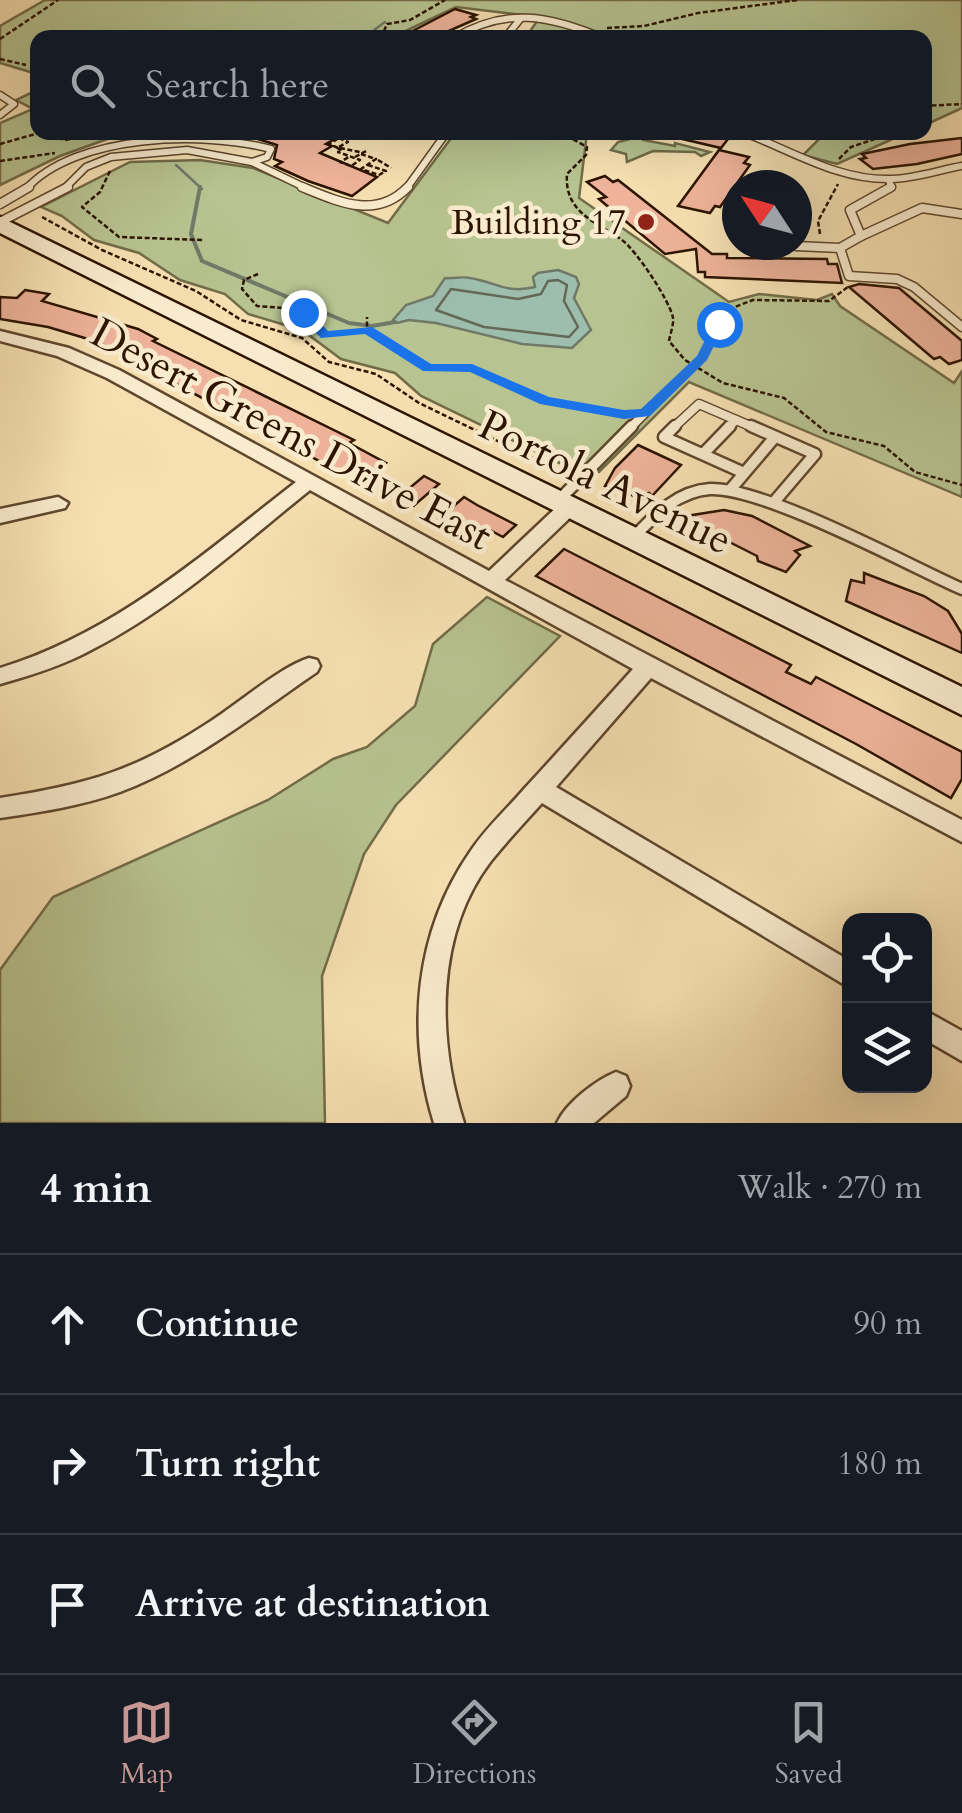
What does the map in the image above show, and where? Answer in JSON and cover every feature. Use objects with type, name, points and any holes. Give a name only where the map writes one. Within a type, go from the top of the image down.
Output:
[{"type":"main road","name":"Portola Avenue","points":[[8,218],[568,496],[632,539],[962,702]]},
{"type":"street","name":"Desert Greens Drive East","points":[[0,336],[82,359],[648,667],[962,832]]},
{"type":"street","points":[[0,676],[71,649],[137,613],[308,482]]},
{"type":"street","points":[[490,582],[568,496]]},
{"type":"street","points":[[0,516],[58,503]]},
{"type":"street","points":[[0,808],[50,801],[124,780],[175,754],[309,666]]},
{"type":"street","points":[[449,1123],[440,1098],[434,1027],[437,954],[466,878],[481,854],[648,667]]},
{"type":"street","points":[[540,789],[842,971]]},
{"type":"street","points":[[932,1028],[962,1047]]},
{"type":"street","points":[[572,1123],[616,1086]]},
{"type":"lane","points":[[470,30],[496,17],[581,30]]},
{"type":"lane","points":[[512,30],[522,18]]},
{"type":"lane","points":[[0,96],[14,104],[0,115]]},
{"type":"lane","points":[[0,204],[24,192],[40,174],[107,146],[136,140]]},
{"type":"lane","points":[[153,152],[158,140]]},
{"type":"lane","points":[[212,140],[271,149],[267,157],[252,162]]},
{"type":"lane","points":[[8,218],[72,186],[92,163],[111,157],[186,150],[252,162],[263,170],[352,204],[377,207],[401,193],[441,140]]},
{"type":"lane","points":[[761,140],[820,165],[889,180],[962,166]]},
{"type":"lane","points":[[222,154],[233,142]]},
{"type":"lane","points":[[57,168],[80,173]]},
{"type":"lane","points":[[861,236],[850,210],[892,188],[889,180]]},
{"type":"lane","points":[[812,247],[840,248],[922,208],[962,214]]},
{"type":"lane","points":[[840,248],[849,276],[896,279],[914,287],[962,327]]},
{"type":"lane","points":[[742,472],[664,437],[699,404],[815,454],[774,502]]},
{"type":"lane","points":[[568,496],[645,413]]},
{"type":"lane","points":[[703,454],[736,420]]},
{"type":"lane","points":[[730,490],[775,437]]},
{"type":"lane","points":[[632,539],[676,499],[710,490],[730,490],[774,502],[962,589]]},
{"type":"path","points":[[0,39],[58,0]]},
{"type":"path","points":[[385,30],[388,24],[410,20],[445,0]]},
{"type":"path","points":[[598,30],[797,0]]},
{"type":"path","points":[[0,59],[26,65]]},
{"type":"path","points":[[932,106],[962,104]]},
{"type":"path","points":[[0,144],[30,135]]},
{"type":"path","points":[[335,140],[328,144],[380,160]]},
{"type":"path","points":[[338,148],[348,142],[344,140]]},
{"type":"path","points":[[575,140],[588,147],[586,155],[567,174],[566,188],[588,221],[625,242],[654,280],[673,318],[669,342],[693,365],[734,387],[784,398],[826,432],[884,446],[914,472],[962,485]]},
{"type":"path","points":[[338,148],[338,152],[367,166],[380,160]]},
{"type":"path","points":[[353,159],[368,150]]},
{"type":"path","points":[[0,160],[60,152]]},
{"type":"path","points":[[380,160],[378,163],[391,168]]},
{"type":"path","points":[[100,165],[111,172],[100,192],[83,203],[84,212],[113,235],[155,237],[164,242],[203,240]]},
{"type":"path","points":[[8,218],[120,254],[154,274],[191,288],[242,320],[302,338],[328,362],[376,374],[568,496]]},
{"type":"path","points":[[258,274],[244,280],[242,289],[248,299],[257,306],[296,309],[325,336],[368,330],[428,368],[472,368],[546,401],[624,414],[645,413],[710,347],[722,316],[741,303],[784,298],[832,303],[848,290],[849,276]]},
{"type":"path","points":[[296,309],[303,301]]},
{"type":"path","points":[[367,316],[368,330]]},
{"type":"green space","points":[[45,0],[962,0],[962,108],[932,122],[932,30],[531,30],[540,17],[456,7],[408,30],[30,30],[30,72],[0,63],[0,26]]},
{"type":"green space","points":[[30,93],[30,107],[16,100]]},
{"type":"green space","points":[[30,110],[30,140],[105,140],[0,185],[0,123]]},
{"type":"green space","points":[[450,140],[586,140],[579,198],[729,302],[759,294],[817,300],[832,294],[840,306],[954,383],[962,371],[962,497],[689,382],[599,472],[584,464],[576,471],[421,396],[395,373],[341,359],[302,330],[248,314],[225,294],[180,280],[139,253],[94,240],[62,216],[41,207],[130,162],[200,160],[253,168],[388,223]]},
{"type":"green space","points":[[818,140],[890,140],[837,164],[803,155]]},
{"type":"green space","points":[[618,142],[675,143],[710,152],[701,156],[695,152],[653,151],[627,162],[626,154],[611,150]]},
{"type":"green space","points":[[487,597],[560,636],[396,805],[364,854],[322,976],[325,1123],[0,1123],[0,970],[53,897],[268,800],[333,759],[367,747],[415,706],[433,644]]},
{"type":"water","points":[[558,270],[576,277],[579,284],[574,298],[591,330],[572,348],[522,344],[436,323],[393,320],[406,305],[433,296],[445,278],[467,277],[525,289],[535,287],[533,277],[538,273]]},
{"type":"building","points":[[455,9],[476,15],[471,17],[476,19],[451,30],[414,30]]},
{"type":"building","points":[[962,138],[962,154],[917,164],[873,169],[860,159],[866,158],[862,154],[910,144]]},
{"type":"building","points":[[261,140],[333,140],[326,144],[332,146],[320,153],[377,177],[352,196],[275,166],[282,162],[274,159],[277,145]]},
{"type":"building","points":[[687,140],[727,140],[721,148]]},
{"type":"building","points":[[719,150],[749,157],[744,163],[750,165],[746,170],[722,170],[720,207],[715,206],[710,213],[678,206]]},
{"type":"building","points":[[605,176],[613,182],[618,180],[712,254],[722,254],[722,260],[827,259],[828,264],[837,264],[842,283],[705,277],[705,272],[698,272],[696,249],[665,254],[599,199],[606,197],[587,182]]},
{"type":"building","points":[[859,284],[899,288],[962,341],[962,360],[949,364],[940,357],[934,359],[849,287]]},
{"type":"building","points":[[25,290],[49,294],[42,301],[138,329],[157,339],[153,341],[354,440],[349,443],[386,463],[360,483],[98,342],[48,327],[0,319],[0,297],[17,298]]},
{"type":"building","points":[[638,445],[681,465],[652,496],[649,493],[637,497],[605,486],[615,468]]},
{"type":"building","points":[[424,476],[439,484],[410,509],[394,501]]},
{"type":"building","points":[[464,497],[516,525],[503,537],[484,527],[471,539],[436,522]]},
{"type":"building","points":[[724,510],[752,516],[810,546],[795,551],[800,555],[786,572],[758,561],[757,556],[680,517]]},
{"type":"building","points":[[564,549],[791,665],[786,672],[811,684],[816,677],[962,752],[962,779],[951,798],[536,576]]},
{"type":"building","points":[[864,573],[924,596],[948,611],[962,634],[962,653],[846,601],[851,580],[864,583]]},
{"type":"waterway","points":[[374,30],[385,22]]},
{"type":"waterway","points":[[176,165],[200,187]]},
{"type":"waterway","points":[[200,187],[191,234],[202,261],[349,323],[372,326],[395,322]]},
{"type":"place","name":"Building 17","points":[[646,222]]},
{"type":"route","points":[[303,312],[325,336],[368,330],[428,368],[472,368],[546,401],[624,414],[645,413],[702,358],[719,324]]}]
